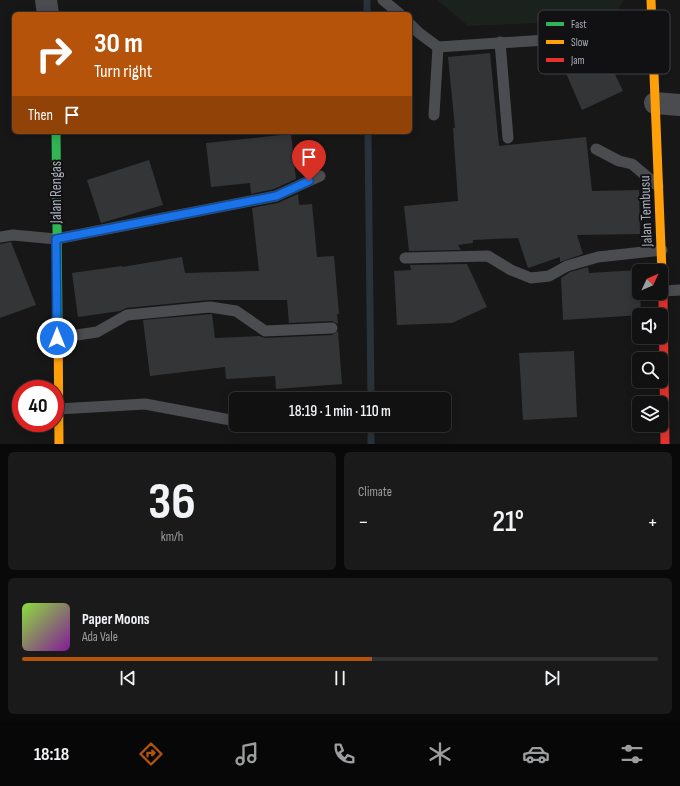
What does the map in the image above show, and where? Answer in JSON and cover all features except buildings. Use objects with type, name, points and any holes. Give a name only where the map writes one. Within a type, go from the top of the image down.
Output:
[{"type":"street","points":[[46,0],[48,12]]},
{"type":"street","name":"Jalan Tembusu","points":[[651,0],[651,10]]},
{"type":"street","name":"Jalan Tembusu","points":[[654,74],[662,264]]},
{"type":"street","points":[[655,103],[680,105]]},
{"type":"street","name":"Jalan Rengas","points":[[56,134],[58,380]]},
{"type":"street","name":"Jalan Tembusu","points":[[663,300],[665,444]]},
{"type":"street","name":"Jalan Rengas","points":[[59,432],[59,444]]},
{"type":"lane","points":[[383,0],[398,12]]},
{"type":"lane","points":[[412,26],[438,47],[538,40]]},
{"type":"lane","points":[[500,42],[508,138]]},
{"type":"lane","points":[[434,115],[438,47]]},
{"type":"lane","points":[[596,149],[619,161],[632,164],[659,187]]},
{"type":"lane","points":[[0,237],[13,235],[56,239],[276,196],[320,176]]},
{"type":"lane","points":[[405,258],[488,256],[511,270],[532,278],[549,276],[567,266],[598,256],[662,250]]},
{"type":"lane","points":[[668,291],[680,290]]},
{"type":"lane","points":[[57,338],[97,332],[127,315],[210,307],[236,311],[265,332],[332,328]]},
{"type":"lane","points":[[64,409],[145,404],[229,420]]},
{"type":"shaded area","points":[[437,0],[624,0],[618,10],[538,10],[538,23],[468,26]]},
{"type":"waterway","points":[[367,0],[367,12]]},
{"type":"waterway","points":[[368,134],[371,392]]},
{"type":"waterway","points":[[371,432],[371,444]]},
{"type":"traffic: fast","points":[[56,134],[58,319]]},
{"type":"traffic: slow","points":[[651,0],[651,10]]},
{"type":"traffic: slow","points":[[654,74],[662,264]]},
{"type":"traffic: slow","points":[[58,319],[59,444]]},
{"type":"traffic: jam","points":[[663,300],[665,444]]},
{"type":"route","points":[[57,338],[56,239],[276,196],[309,181]]}]
